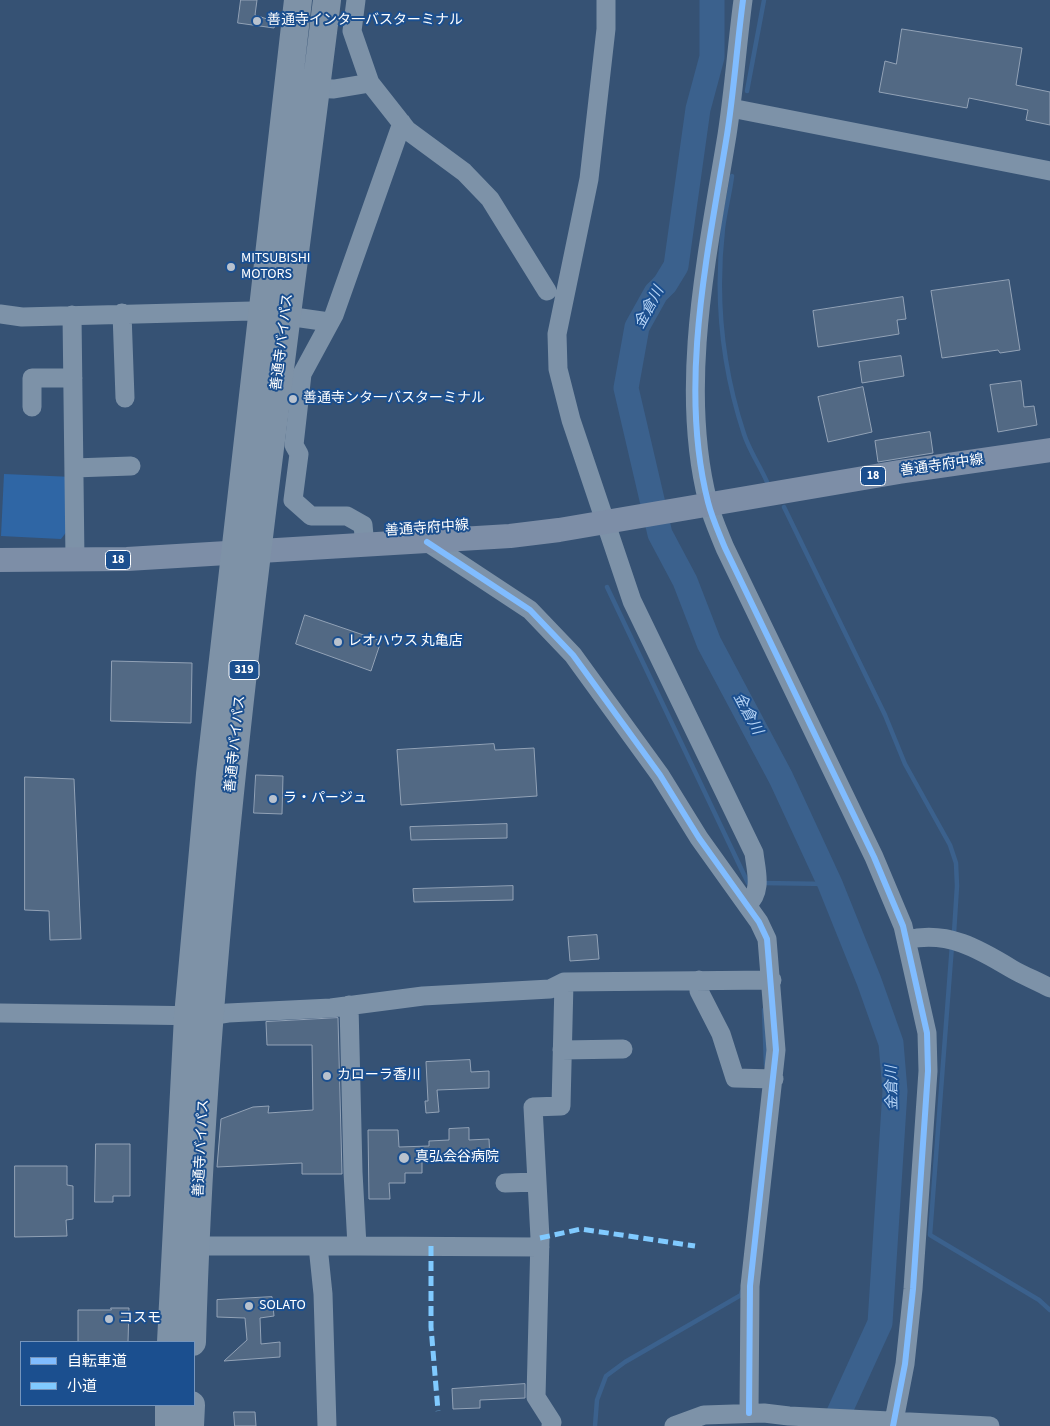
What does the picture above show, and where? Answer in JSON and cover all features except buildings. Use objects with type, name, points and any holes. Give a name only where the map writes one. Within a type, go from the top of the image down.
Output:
[{"type":"highway","name":"善通寺バイパス","points":[[275,313],[288,88],[298,0]]},
{"type":"highway","name":"善通寺バイパス","points":[[171,1341],[198,1016],[210,774],[246,553],[275,313],[316,89],[327,0]]},
{"type":"highway","name":"善通寺バイパス","points":[[192,1341],[196,1246],[198,1016]]},
{"type":"highway","points":[[169,1406],[169,1426]]},
{"type":"highway","points":[[190,1426],[191,1406]]},
{"type":"main road","name":"善通寺府中線","points":[[0,560],[75,560],[246,553],[510,536],[612,521],[899,472],[1050,450]]},
{"type":"street","points":[[356,0],[352,31],[370,84],[408,130],[464,172],[490,199],[547,292]]},
{"type":"street","points":[[606,0],[606,28],[589,179],[557,334],[558,369],[571,420],[612,521],[632,601],[754,853],[754,891],[767,938],[772,980],[776,1050],[769,1079],[750,1286],[749,1413]]},
{"type":"street","points":[[743,0],[731,108],[701,292],[696,340],[696,400],[702,505],[874,857],[907,940],[928,1033],[928,1071],[913,1289],[905,1364],[892,1422]]},
{"type":"street","points":[[288,88],[334,89],[370,84]]},
{"type":"street","points":[[731,108],[1050,171]]},
{"type":"street","points":[[366,546],[363,526],[347,516],[311,516],[293,500],[300,454],[294,445],[302,374],[330,322],[402,123]]},
{"type":"street","points":[[0,314],[22,317],[122,313],[275,313],[330,322]]},
{"type":"street","points":[[122,313],[124,398]]},
{"type":"street","points":[[72,315],[75,560]]},
{"type":"street","points":[[32,407],[32,378],[73,378]]},
{"type":"street","points":[[74,468],[131,466]]},
{"type":"street","points":[[427,542],[530,610],[573,655],[660,775],[699,838],[754,891]]},
{"type":"street","points":[[907,940],[917,937],[961,941],[988,953],[1013,970],[1050,988]]},
{"type":"street","points":[[698,980],[699,991],[721,1034],[735,1078],[769,1079]]},
{"type":"street","points":[[0,1013],[198,1016],[349,1005],[423,996],[550,989],[564,982],[772,980]]},
{"type":"street","points":[[551,1426],[552,1422],[536,1397],[540,1248],[533,1106],[561,1106],[564,982]]},
{"type":"street","points":[[349,1005],[353,1172],[358,1246]]},
{"type":"street","points":[[562,1050],[623,1049]]},
{"type":"street","points":[[505,1183],[537,1182]]},
{"type":"street","points":[[196,1246],[540,1248]]},
{"type":"street","points":[[318,1246],[323,1294],[327,1426]]},
{"type":"street","points":[[674,1426],[704,1415],[749,1413],[990,1426]]},
{"type":"shaded area","points":[[4,474],[73,477],[71,526],[61,539],[1,536]]},
{"type":"waterway","name":"金倉川","points":[[712,0],[712,57],[698,109],[676,266],[665,284],[656,293],[637,327],[626,388],[660,534],[685,581],[709,643],[781,778],[830,884],[869,981],[891,1043],[895,1091],[880,1323],[833,1426]]},
{"type":"waterway","points":[[747,91],[764,0]]},
{"type":"waterway","points":[[732,176],[721,254],[720,306],[722,332],[736,409],[746,440],[767,482]]},
{"type":"waterway","points":[[784,507],[885,715],[905,764],[950,845],[956,863],[957,886],[954,933]]},
{"type":"waterway","points":[[607,587],[748,883],[752,883]]},
{"type":"waterway","points":[[762,883],[830,884]]},
{"type":"waterway","points":[[952,945],[930,1235],[1039,1300],[1050,1310]]},
{"type":"waterway","points":[[764,1010],[766,1065]]},
{"type":"waterway","points":[[595,1426],[597,1400],[606,1376],[625,1362],[741,1295],[742,1291]]},
{"type":"marked path","points":[[540,1238],[581,1229],[695,1246]]},
{"type":"marked path","points":[[431,1246],[431,1327],[438,1411]]},
{"type":"cycle path","points":[[743,0],[729,118],[699,318],[696,365],[696,412],[699,457],[708,502],[725,548],[874,857],[903,926],[927,1033],[928,1071],[913,1289],[905,1364],[893,1426]]},
{"type":"cycle path","points":[[427,542],[530,610],[573,655],[660,775],[699,838],[759,922],[767,939],[776,1050],[750,1286],[749,1413]]},
{"type":"place","name":"善通寺インタ一バスターミナル","points":[[257,21]]},
{"type":"place","name":"MITSUBISHI MOTORS","points":[[231,267]]},
{"type":"place","name":"善通寺ンタ一バスターミナル","points":[[293,399]]},
{"type":"place","name":"レオハウス 丸亀店","points":[[338,642]]},
{"type":"place","name":"ラ・パージュ","points":[[273,799]]},
{"type":"place","name":"カローラ香川","points":[[327,1076]]},
{"type":"place","name":"真弘会谷病院","points":[[404,1158]]},
{"type":"place","name":"SOLATO","points":[[249,1306]]},
{"type":"place","name":"コスモ","points":[[109,1319]]}]
